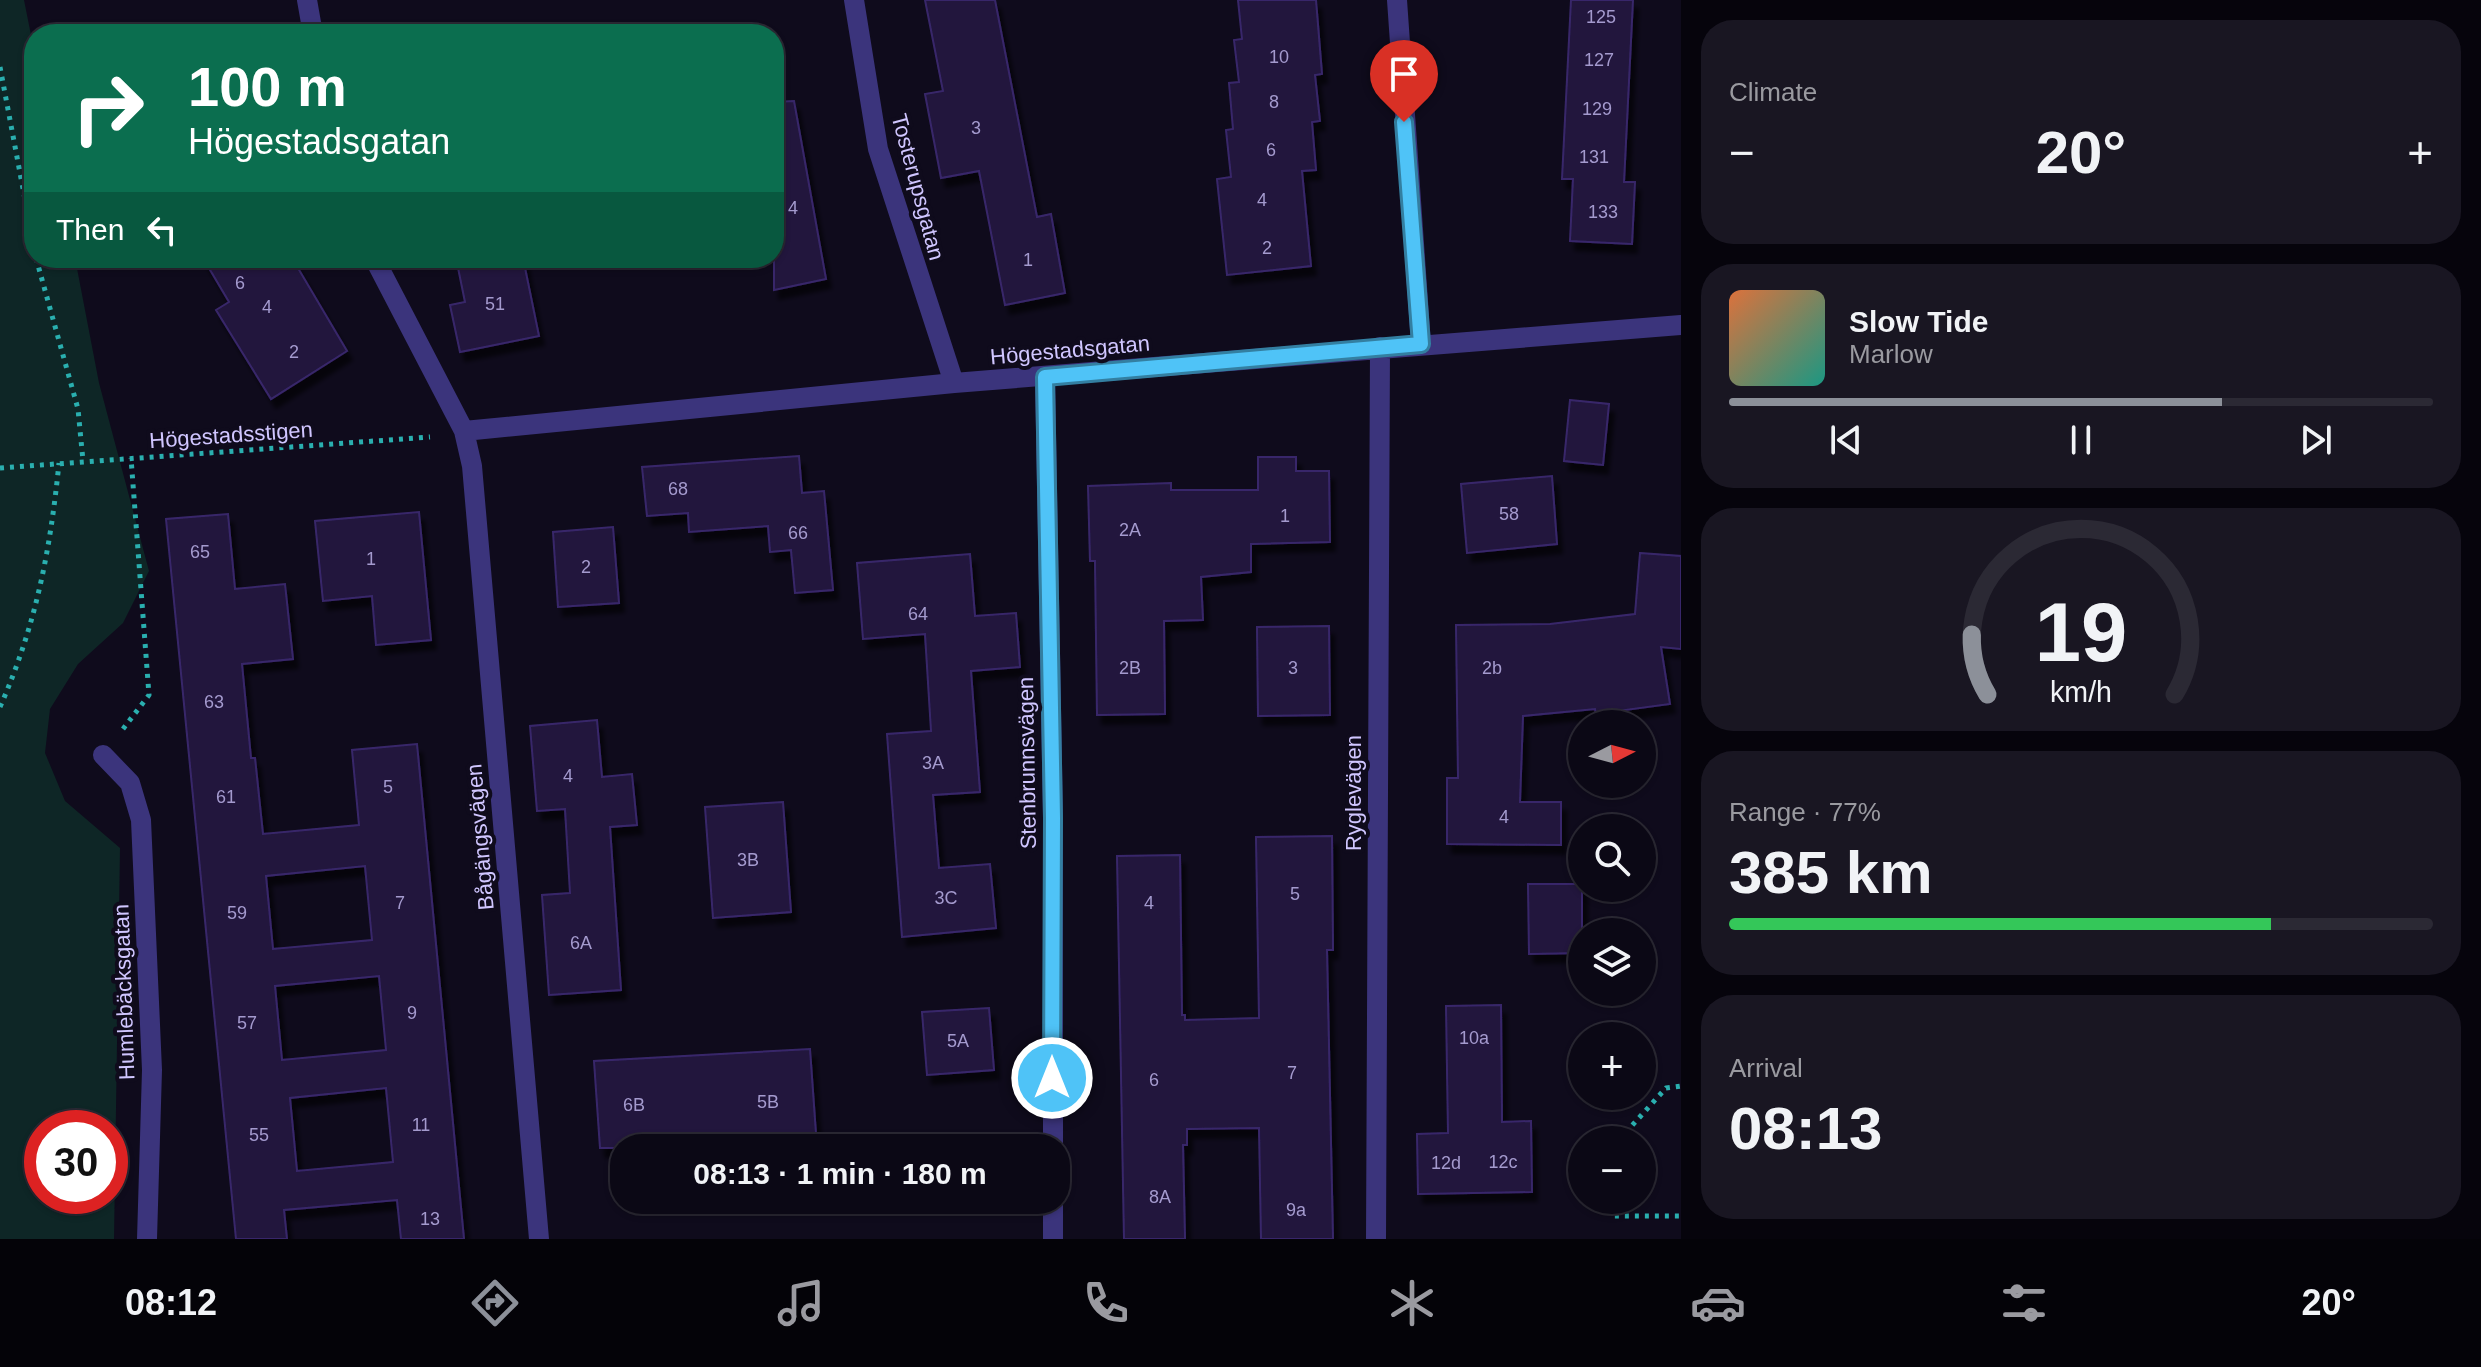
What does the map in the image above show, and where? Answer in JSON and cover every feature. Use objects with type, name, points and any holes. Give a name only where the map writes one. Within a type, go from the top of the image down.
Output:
[{"type":"street","points":[[307,0],[311,24]]},
{"type":"street","name":"Tosterupsgatan","points":[[854,0],[878,149],[954,383]]},
{"type":"street","points":[[1397,0],[1421,344]]},
{"type":"street","name":"Bågängsvägen","points":[[379,268],[464,431],[472,466],[539,1239]]},
{"type":"street","name":"Högestadsgatan","points":[[464,431],[954,383],[1681,325]]},
{"type":"street","name":"Ryglevägen","points":[[1376,1239],[1380,347]]},
{"type":"street","name":"Stenbrunnsvägen","points":[[1045,377],[1053,818],[1053,1134]]},
{"type":"street","name":"Humlebäcksgatan","points":[[103,755],[130,783],[141,820],[152,1070],[147,1239]]},
{"type":"street","points":[[1053,1214],[1053,1239]]},
{"type":"path","points":[[0,67],[24,194]]},
{"type":"path","points":[[39,268],[78,409],[83,461]]},
{"type":"path","name":"Högestadsstigen","points":[[0,468],[421,439],[464,431]]},
{"type":"path","points":[[103,755],[149,695],[131,458]]},
{"type":"path","points":[[0,707],[25,649],[44,581],[59,463]]},
{"type":"path","points":[[1632,1126],[1666,1088],[1681,1086]]},
{"type":"path","points":[[1611,1214],[1681,1216]]},
{"type":"green space","points":[[0,0],[24,0],[29,24],[24,24],[24,268],[77,268],[99,383],[149,571],[123,623],[78,664],[50,709],[45,753],[65,801],[120,848],[116,1110],[24,1110],[24,1214],[114,1214],[114,1239],[0,1239]]},
{"type":"building","points":[[925,0],[995,0],[1037,217],[1051,214],[1065,293],[1005,305],[979,171],[941,178],[925,94],[943,91]]},
{"type":"building","points":[[1238,0],[1316,0],[1322,74],[1315,75],[1320,121],[1312,122],[1316,170],[1302,171],[1311,266],[1227,275],[1217,179],[1231,177],[1226,130],[1233,129],[1229,83],[1239,82],[1234,40],[1242,39]]},
{"type":"building","points":[[1571,0],[1633,0],[1624,182],[1635,182],[1632,244],[1570,241],[1573,179],[1562,179]]},
{"type":"building","points":[[794,101],[826,279],[774,290],[774,268],[784,268],[784,102]]},
{"type":"building","points":[[209,268],[298,268],[347,351],[271,399],[216,310],[229,302]]},
{"type":"building","points":[[458,268],[525,268],[539,336],[460,352],[450,305],[465,302]]},
{"type":"building","points":[[1570,400],[1609,404],[1603,465],[1564,461]]},
{"type":"building","points":[[799,456],[802,493],[824,491],[833,590],[795,593],[791,550],[770,552],[768,526],[689,532],[688,513],[647,516],[642,467]]},
{"type":"building","points":[[1258,457],[1296,457],[1296,471],[1329,471],[1330,542],[1251,544],[1251,572],[1201,577],[1203,620],[1164,621],[1165,714],[1097,715],[1095,561],[1090,561],[1088,486],[1171,483],[1171,490],[1258,490]]},
{"type":"building","points":[[1552,476],[1557,544],[1467,553],[1461,484]]},
{"type":"building","points":[[419,512],[431,640],[376,645],[372,596],[323,601],[315,521]]},
{"type":"building","points":[[228,514],[235,589],[285,584],[293,659],[242,664],[251,758],[255,758],[263,834],[359,825],[352,750],[417,744],[464,1239],[401,1239],[397,1200],[284,1210],[287,1239],[236,1239],[166,519]],"holes":[[[365,866],[372,940],[273,949],[266,876]],[[379,976],[386,1050],[282,1060],[275,986]],[[386,1088],[393,1162],[297,1171],[290,1098]]]},
{"type":"building","points":[[613,527],[619,603],[558,607],[553,532]]},
{"type":"building","points":[[1640,553],[1681,556],[1681,649],[1661,647],[1670,704],[1523,716],[1520,802],[1561,802],[1561,845],[1447,844],[1447,778],[1458,778],[1456,625],[1550,624],[1635,614]]},
{"type":"building","points":[[970,554],[975,616],[1016,613],[1020,667],[971,671],[980,792],[933,795],[939,868],[990,864],[996,928],[902,937],[887,734],[931,731],[925,634],[863,639],[857,563]]},
{"type":"building","points":[[1329,626],[1330,715],[1258,716],[1257,627]]},
{"type":"building","points":[[597,720],[602,777],[632,774],[637,825],[610,827],[621,990],[549,995],[542,895],[570,893],[565,809],[537,811],[530,726]]},
{"type":"building","points":[[783,802],[791,912],[713,918],[705,807]]},
{"type":"building","points":[[1332,836],[1333,950],[1327,950],[1333,1239],[1261,1239],[1259,1128],[1187,1129],[1187,1145],[1183,1145],[1185,1239],[1124,1239],[1117,856],[1180,855],[1182,1015],[1185,1015],[1185,1020],[1259,1018],[1256,837]]},
{"type":"building","points":[[1528,884],[1568,884],[1568,902],[1582,902],[1582,918],[1568,918],[1568,953],[1529,954]]},
{"type":"building","points":[[1501,1005],[1502,1122],[1531,1121],[1532,1192],[1418,1194],[1417,1134],[1448,1133],[1446,1006]]},
{"type":"building","points":[[989,1008],[994,1070],[927,1075],[922,1012]]},
{"type":"building","points":[[810,1049],[816,1134],[610,1134],[610,1148],[600,1148],[594,1061]]},
{"type":"route","points":[[1052,1078],[1053,818],[1045,377],[1421,344],[1404,122]]}]
